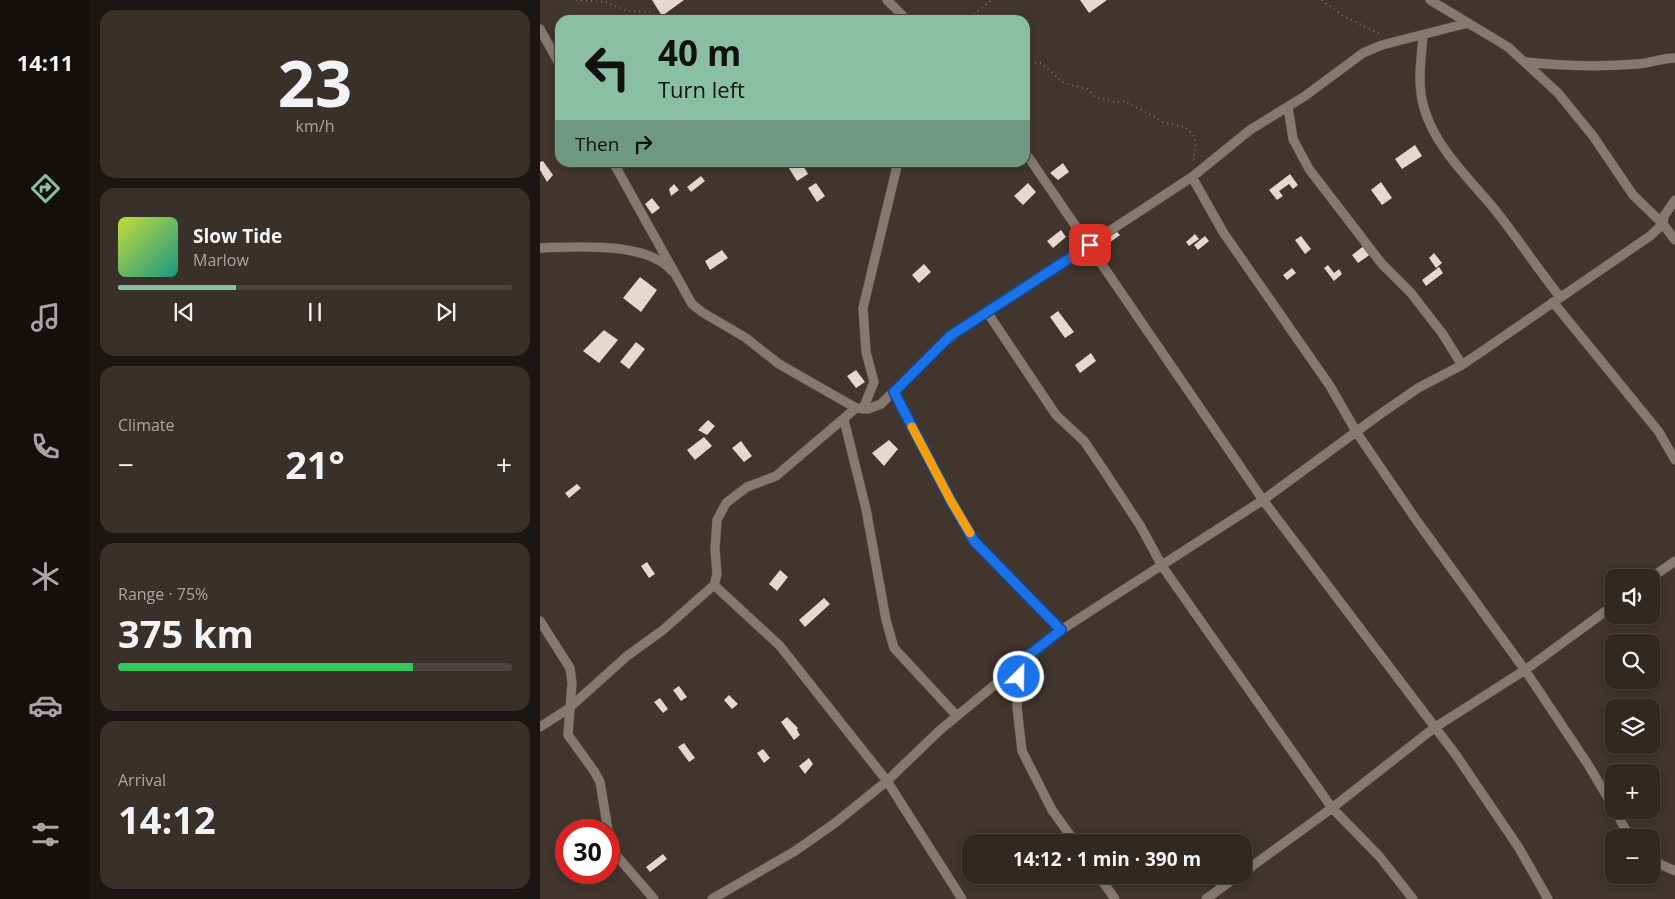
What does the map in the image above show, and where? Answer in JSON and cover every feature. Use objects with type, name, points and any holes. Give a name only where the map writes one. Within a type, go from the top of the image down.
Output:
[{"type":"street","points":[[887,0],[902,15]]},
{"type":"street","points":[[1430,0],[1508,47],[1558,93],[1593,136],[1633,195],[1663,224],[1675,240]]},
{"type":"street","points":[[540,727],[568,709],[627,656],[663,630],[714,585],[717,574],[715,549],[717,520],[726,503],[747,487],[776,476],[860,409],[881,404],[950,336],[1192,177],[1250,130],[1288,107],[1363,53],[1401,40],[1423,36],[1468,23]]},
{"type":"street","points":[[540,29],[555,56]]},
{"type":"street","points":[[1423,36],[1420,77],[1424,107],[1433,132],[1458,168],[1496,212],[1556,299],[1659,432],[1675,460]]},
{"type":"street","points":[[1525,62],[1569,67],[1640,64],[1675,58]]},
{"type":"street","points":[[1288,107],[1293,139],[1309,169],[1382,264],[1411,293],[1442,333],[1462,365]]},
{"type":"street","points":[[1030,159],[1263,500],[1456,755],[1519,848],[1548,899]]},
{"type":"street","points":[[616,167],[692,304],[746,338],[779,364],[860,409]]},
{"type":"street","points":[[860,409],[874,382],[866,352],[863,308],[897,167]]},
{"type":"street","points":[[1192,177],[1223,232],[1330,386],[1357,433],[1417,521],[1525,670],[1587,763],[1605,794]]},
{"type":"street","points":[[712,899],[795,851],[887,781],[956,715],[1061,630],[1263,500],[1418,388],[1462,365],[1663,224],[1664,216],[1675,200]]},
{"type":"street","points":[[540,248],[611,247],[639,253],[668,266],[680,281]]},
{"type":"street","points":[[986,312],[1056,415],[1084,442],[1101,466],[1141,526],[1162,566],[1332,808],[1379,856],[1413,899]]},
{"type":"street","points":[[894,392],[974,541],[1061,630]]},
{"type":"street","points":[[844,420],[866,508],[886,620],[894,648],[956,715]]},
{"type":"street","points":[[1660,572],[1675,561]]},
{"type":"street","points":[[714,585],[780,646],[887,781],[962,899]]},
{"type":"street","points":[[1252,866],[1332,808],[1434,728],[1525,670],[1605,612]]},
{"type":"street","points":[[540,621],[570,668],[572,683],[568,709],[568,735],[600,782],[607,819]]},
{"type":"street","points":[[1020,662],[1017,707],[1022,751],[1052,810],[1069,834]]},
{"type":"street","points":[[620,860],[654,899]]},
{"type":"street","points":[[1660,864],[1675,871]]},
{"type":"street","points":[[1104,884],[1115,899]]},
{"type":"street","points":[[1206,899],[1227,884]]},
{"type":"path","points":[[576,0],[605,2],[627,11],[652,12]]},
{"type":"path","points":[[972,15],[992,0]]},
{"type":"path","points":[[1322,0],[1343,16],[1374,32],[1401,40]]},
{"type":"path","points":[[1030,63],[1041,63],[1064,83],[1088,89],[1095,97],[1115,102],[1125,101],[1163,122],[1186,127],[1194,134],[1196,142],[1192,177]]},
{"type":"building","points":[[652,0],[684,0],[663,15],[661,15]]},
{"type":"building","points":[[1080,0],[1107,0],[1089,13]]},
{"type":"building","points":[[1415,145],[1422,156],[1402,169],[1395,159]]},
{"type":"building","points":[[543,161],[553,175],[547,182],[540,170],[540,162]]},
{"type":"building","points":[[1063,163],[1069,172],[1058,180],[1050,173]]},
{"type":"building","points":[[788,167],[804,167],[808,174],[797,181]]},
{"type":"building","points":[[1290,174],[1298,185],[1293,189],[1289,184],[1279,191],[1283,196],[1277,200],[1269,190]]},
{"type":"building","points":[[701,176],[705,181],[691,192],[687,187]]},
{"type":"building","points":[[1381,182],[1392,198],[1382,205],[1371,190]]},
{"type":"building","points":[[816,183],[825,196],[817,202],[808,188]]},
{"type":"building","points":[[1028,183],[1036,192],[1023,205],[1014,196]]},
{"type":"building","points":[[674,184],[679,190],[671,196],[669,189]]},
{"type":"building","points":[[652,198],[660,208],[652,214],[645,204]]},
{"type":"building","points":[[1061,230],[1066,237],[1053,248],[1047,241]]},
{"type":"building","points":[[1116,231],[1120,235],[1109,243],[1106,239]]},
{"type":"building","points":[[1195,234],[1199,239],[1189,246],[1186,242]]},
{"type":"building","points":[[1205,236],[1209,241],[1198,250],[1194,245]]},
{"type":"building","points":[[1301,236],[1311,249],[1305,254],[1295,240]]},
{"type":"building","points":[[1365,245],[1371,254],[1358,263],[1352,255]]},
{"type":"building","points":[[722,250],[728,258],[710,270],[705,261]]},
{"type":"building","points":[[1434,253],[1442,263],[1436,268],[1429,258]]},
{"type":"building","points":[[924,264],[931,272],[919,283],[912,275]]},
{"type":"building","points":[[1328,265],[1334,273],[1339,269],[1342,274],[1334,281],[1324,268]]},
{"type":"building","points":[[1439,267],[1443,273],[1426,286],[1422,280]]},
{"type":"building","points":[[1292,268],[1296,273],[1287,280],[1283,275]]},
{"type":"building","points":[[640,277],[657,290],[641,312],[623,298]]},
{"type":"building","points":[[1058,311],[1074,332],[1065,338],[1050,317]]},
{"type":"building","points":[[604,330],[618,340],[599,363],[583,351]]},
{"type":"building","points":[[636,342],[645,349],[629,369],[620,362]]},
{"type":"building","points":[[1091,353],[1096,361],[1080,373],[1075,365]]},
{"type":"building","points":[[856,370],[865,382],[856,388],[847,376]]},
{"type":"building","points":[[708,420],[715,426],[707,435],[698,430]]},
{"type":"building","points":[[704,437],[712,446],[695,460],[687,450]]},
{"type":"building","points":[[889,440],[898,449],[884,466],[872,453]]},
{"type":"building","points":[[741,441],[752,456],[744,462],[732,448]]},
{"type":"building","points":[[577,484],[581,488],[569,498],[565,493]]},
{"type":"building","points":[[647,562],[655,574],[649,578],[641,566]]},
{"type":"building","points":[[780,570],[788,577],[777,591],[769,584]]},
{"type":"building","points":[[824,598],[830,604],[805,627],[799,620]]},
{"type":"building","points":[[679,686],[687,697],[681,701],[673,690]]},
{"type":"building","points":[[729,695],[738,704],[732,709],[724,700]]},
{"type":"building","points":[[660,698],[668,709],[663,713],[654,702]]},
{"type":"building","points":[[787,717],[798,728],[797,730],[800,735],[794,740],[781,722]]},
{"type":"building","points":[[684,743],[695,758],[689,762],[678,747]]},
{"type":"building","points":[[763,749],[770,758],[764,763],[757,753]]},
{"type":"building","points":[[809,758],[813,764],[805,774],[799,766]]},
{"type":"building","points":[[663,854],[667,859],[650,872],[646,867]]},
{"type":"slow traffic","points":[[912,427],[970,533]]},
{"type":"route","points":[[1019,677],[1020,662],[1061,630],[974,541],[894,392],[950,336],[1090,245]]}]
